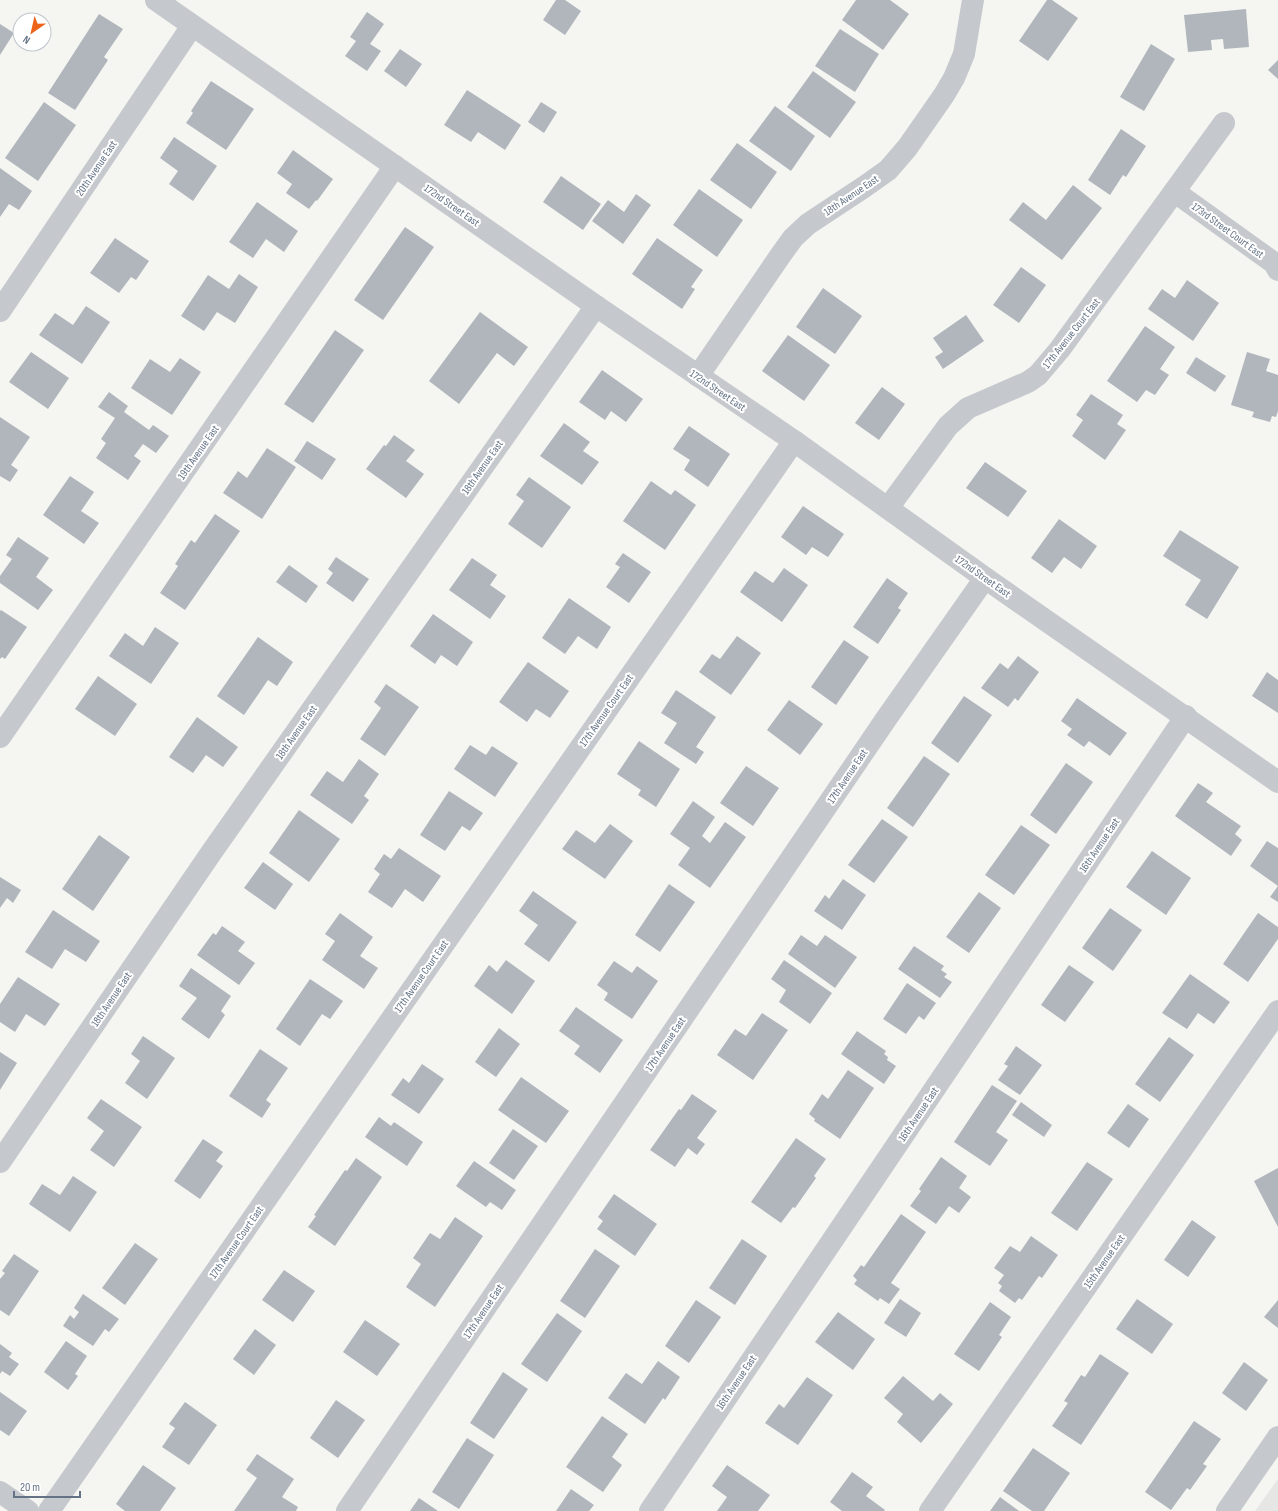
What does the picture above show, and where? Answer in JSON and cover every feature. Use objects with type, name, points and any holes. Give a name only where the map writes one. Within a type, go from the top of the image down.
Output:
[{"type":"street","name":"172nd Street East","points":[[156,0],[596,306],[794,441],[985,578],[1186,716],[1278,782]]},
{"type":"street","name":"18th Avenue East","points":[[698,376],[793,238],[808,224],[888,170],[907,148],[944,96],[954,78],[964,54],[973,0]]},
{"type":"street","name":"20th Avenue East","points":[[0,311],[192,26]]},
{"type":"street","name":"17th Avenue Court East","points":[[888,508],[948,426],[968,408],[1016,388],[1038,375],[1060,349],[1224,123]]},
{"type":"street","name":"19th Avenue East","points":[[0,737],[395,166]]},
{"type":"street","name":"173rd Street Court East","points":[[1175,192],[1274,263],[1278,270]]},
{"type":"street","name":"18th Avenue East","points":[[0,1162],[220,840],[596,306]]},
{"type":"street","name":"17th Avenue Court East","points":[[49,1511],[794,441]]},
{"type":"street","name":"17th Avenue East","points":[[347,1511],[886,719],[985,578]]},
{"type":"street","name":"16th Avenue East","points":[[650,1511],[1186,716]]},
{"type":"street","name":"15th Avenue East","points":[[930,1511],[1278,1010]]},
{"type":"street","points":[[1227,1511],[1278,1438]]},
{"type":"street","points":[[0,1492],[28,1511]]},
{"type":"shaded area","points":[[1278,1479],[1278,1511],[1255,1511]]},
{"type":"building","points":[[556,0],[565,0],[581,11],[565,35],[543,20]]},
{"type":"building","points":[[856,0],[890,0],[909,14],[883,50],[842,20]]},
{"type":"building","points":[[1047,0],[1052,0],[1078,18],[1048,61],[1019,41]]},
{"type":"building","points":[[1246,9],[1249,47],[1224,49],[1223,39],[1211,40],[1212,50],[1188,52],[1184,15]]},
{"type":"building","points":[[367,12],[384,24],[370,44],[381,51],[367,71],[345,56],[356,41],[350,37]]},
{"type":"building","points":[[99,14],[123,29],[104,57],[108,60],[75,110],[48,93]]},
{"type":"building","points":[[0,24],[12,32],[12,36],[0,55]]},
{"type":"building","points":[[840,29],[879,54],[855,92],[815,66]]},
{"type":"building","points":[[1151,44],[1175,59],[1144,111],[1120,97]]},
{"type":"building","points":[[400,49],[422,64],[406,87],[384,71]]},
{"type":"building","points":[[1278,60],[1278,79],[1268,70]]},
{"type":"building","points":[[813,71],[856,102],[830,138],[787,107]]},
{"type":"building","points":[[211,81],[254,109],[226,150],[186,123],[193,113],[191,111]]},
{"type":"building","points":[[467,90],[521,125],[505,150],[478,132],[471,142],[444,125]]},
{"type":"building","points":[[44,102],[76,125],[38,181],[5,158]]},
{"type":"building","points":[[541,102],[557,112],[544,133],[528,122]]},
{"type":"building","points":[[775,106],[815,136],[791,171],[749,141]]},
{"type":"building","points":[[1121,129],[1146,146],[1126,177],[1123,175],[1110,195],[1088,180]]},
{"type":"building","points":[[174,137],[217,166],[193,201],[169,184],[178,171],[160,158]]},
{"type":"building","points":[[737,143],[777,172],[751,209],[710,180]]},
{"type":"building","points":[[293,150],[333,179],[317,201],[316,200],[309,209],[286,193],[292,184],[277,173]]},
{"type":"building","points":[[0,168],[32,191],[19,210],[9,204],[0,217]]},
{"type":"building","points":[[561,176],[601,204],[583,230],[543,202]]},
{"type":"building","points":[[1073,185],[1102,208],[1062,260],[1009,220],[1023,202],[1046,220]]},
{"type":"building","points":[[699,189],[743,220],[717,257],[673,225]]},
{"type":"building","points":[[636,194],[651,205],[623,244],[592,221],[608,200],[624,212]]},
{"type":"building","points":[[257,202],[298,231],[284,252],[266,239],[253,258],[229,242]]},
{"type":"building","points":[[405,227],[434,247],[383,320],[354,300]]},
{"type":"building","points":[[115,238],[149,261],[136,280],[131,277],[119,293],[90,273]]},
{"type":"building","points":[[657,238],[703,270],[691,287],[695,289],[682,309],[632,274]]},
{"type":"building","points":[[1021,267],[1046,285],[1019,323],[993,305]]},
{"type":"building","points":[[239,274],[258,287],[235,323],[217,312],[204,331],[181,316],[208,275],[229,289]]},
{"type":"building","points":[[1187,280],[1219,303],[1193,341],[1148,309],[1162,289],[1175,298]]},
{"type":"building","points":[[823,288],[862,316],[835,354],[796,327]]},
{"type":"building","points":[[86,306],[110,322],[82,364],[39,335],[55,313],[73,325]]},
{"type":"building","points":[[480,312],[528,347],[514,366],[497,353],[459,404],[429,381]]},
{"type":"building","points":[[966,315],[984,341],[943,369],[935,357],[943,352],[933,338]]},
{"type":"building","points":[[1145,326],[1175,347],[1160,369],[1169,375],[1155,395],[1146,390],[1137,402],[1107,381]]},
{"type":"building","points":[[335,330],[364,350],[313,423],[284,404]]},
{"type":"building","points":[[788,335],[830,365],[804,401],[762,371]]},
{"type":"building","points":[[31,352],[69,378],[48,409],[9,382]]},
{"type":"building","points":[[1247,352],[1270,359],[1266,371],[1278,375],[1278,411],[1276,417],[1272,416],[1270,422],[1252,417],[1254,412],[1231,405]]},
{"type":"building","points":[[1196,357],[1226,376],[1215,392],[1186,373]]},
{"type":"building","points":[[180,358],[201,372],[172,415],[131,388],[150,359],[170,372]]},
{"type":"building","points":[[602,370],[643,399],[626,422],[611,411],[605,420],[579,402]]},
{"type":"building","points":[[882,387],[905,404],[879,440],[855,423]]},
{"type":"building","points":[[109,392],[128,406],[124,412],[149,430],[153,425],[169,436],[156,453],[143,444],[134,456],[141,461],[128,480],[96,458],[106,443],[101,439],[115,418],[98,407]]},
{"type":"building","points":[[1091,394],[1123,415],[1117,424],[1126,430],[1105,460],[1072,436],[1083,420],[1076,415]]},
{"type":"building","points":[[0,417],[30,437],[11,465],[18,470],[10,482],[0,476]]},
{"type":"building","points":[[564,423],[590,442],[583,451],[599,462],[582,485],[540,456]]},
{"type":"building","points":[[689,426],[730,454],[708,487],[684,470],[690,460],[673,449]]},
{"type":"building","points":[[394,435],[415,450],[406,461],[424,474],[406,498],[366,469],[384,445],[386,446]]},
{"type":"building","points":[[307,441],[336,459],[322,480],[294,461]]},
{"type":"building","points":[[267,448],[296,467],[262,519],[223,493],[238,471],[247,478]]},
{"type":"building","points":[[985,462],[1027,491],[1008,517],[966,488]]},
{"type":"building","points":[[70,476],[94,492],[81,511],[99,523],[84,544],[43,515]]},
{"type":"building","points":[[529,477],[571,507],[542,548],[508,524],[524,501],[516,495]]},
{"type":"building","points":[[651,481],[671,495],[675,490],[696,505],[665,550],[623,521]]},
{"type":"building","points":[[803,506],[844,534],[828,557],[812,547],[806,555],[781,537]]},
{"type":"building","points":[[215,514],[240,531],[185,610],[160,593],[178,566],[175,564],[191,540],[195,543]]},
{"type":"building","points":[[1059,519],[1097,546],[1081,569],[1064,557],[1052,573],[1031,558]]},
{"type":"building","points":[[1180,530],[1239,567],[1207,619],[1185,605],[1201,580],[1163,556]]},
{"type":"building","points":[[18,537],[49,558],[36,577],[53,590],[38,610],[0,583],[0,576],[12,559],[6,555]]},
{"type":"building","points":[[623,553],[651,572],[629,603],[606,587],[620,567],[615,564]]},
{"type":"building","points":[[336,557],[369,579],[353,602],[326,583],[333,573],[328,569]]},
{"type":"building","points":[[472,558],[497,575],[490,585],[506,596],[490,619],[449,590]]},
{"type":"building","points":[[289,565],[318,586],[306,603],[276,582]]},
{"type":"building","points":[[784,568],[808,585],[782,622],[740,592],[755,571],[773,583]]},
{"type":"building","points":[[887,578],[908,593],[898,608],[901,610],[878,644],[853,627]]},
{"type":"building","points":[[569,598],[611,627],[597,649],[578,636],[565,654],[542,638]]},
{"type":"building","points":[[1,610],[27,627],[5,659],[2,657],[0,659]]},
{"type":"building","points":[[433,614],[473,642],[457,666],[441,655],[435,664],[410,646]]},
{"type":"building","points":[[155,627],[179,643],[151,684],[109,656],[125,633],[143,646]]},
{"type":"building","points":[[737,636],[761,653],[731,695],[699,672],[712,654],[720,659]]},
{"type":"building","points":[[258,637],[293,662],[277,686],[268,680],[244,715],[217,696]]},
{"type":"building","points":[[844,640],[869,657],[836,705],[811,687]]},
{"type":"building","points":[[1018,656],[1039,672],[1018,701],[1015,698],[1008,707],[981,688],[1000,663],[1008,669]]},
{"type":"building","points":[[528,662],[569,691],[550,718],[536,709],[527,722],[499,702]]},
{"type":"building","points":[[1267,672],[1278,680],[1278,713],[1252,696]]},
{"type":"building","points":[[98,676],[137,704],[115,736],[75,709]]},
{"type":"building","points":[[386,684],[419,707],[385,756],[360,739],[381,708],[374,702]]},
{"type":"building","points":[[676,690],[716,717],[696,747],[704,752],[696,764],[664,743],[677,723],[661,713]]},
{"type":"building","points":[[964,696],[992,715],[958,763],[931,743]]},
{"type":"building","points":[[1077,698],[1127,733],[1110,756],[1089,741],[1084,747],[1067,735],[1072,729],[1061,721]]},
{"type":"building","points":[[789,700],[823,724],[800,755],[767,730]]},
{"type":"building","points":[[197,717],[238,747],[223,767],[206,755],[193,773],[169,757]]},
{"type":"building","points":[[639,741],[680,769],[656,807],[638,795],[641,790],[617,774]]},
{"type":"building","points":[[470,745],[486,755],[492,746],[518,763],[495,797],[454,769]]},
{"type":"building","points":[[924,756],[950,774],[913,827],[887,808]]},
{"type":"building","points":[[359,759],[379,774],[364,796],[369,800],[352,824],[310,795],[327,771],[343,782]]},
{"type":"building","points":[[1066,763],[1093,782],[1056,834],[1030,815]]},
{"type":"building","points":[[746,766],[779,788],[753,826],[720,803]]},
{"type":"building","points":[[1198,783],[1213,793],[1206,802],[1241,826],[1235,834],[1242,840],[1231,856],[1175,816]]},
{"type":"building","points":[[449,791],[483,813],[470,831],[462,826],[445,851],[420,835]]},
{"type":"building","points":[[693,801],[715,817],[702,836],[710,843],[725,822],[746,837],[710,888],[678,865],[690,848],[670,834]]},
{"type":"building","points":[[299,810],[340,839],[309,882],[269,853]]},
{"type":"building","points":[[882,819],[908,837],[874,883],[848,865]]},
{"type":"building","points":[[610,824],[633,841],[605,879],[562,849],[576,830],[595,843]]},
{"type":"building","points":[[1021,825],[1050,845],[1014,895],[985,875]]},
{"type":"building","points":[[99,835],[130,857],[93,911],[62,889]]},
{"type":"building","points":[[1267,841],[1278,848],[1278,886],[1250,866]]},
{"type":"building","points":[[399,848],[441,876],[423,902],[405,889],[392,908],[368,892],[380,874],[374,869],[384,854],[391,859]]},
{"type":"building","points":[[1152,851],[1191,878],[1166,915],[1126,887]]},
{"type":"building","points":[[263,862],[293,884],[275,910],[244,888]]},
{"type":"building","points":[[0,877],[21,890],[13,903],[7,898],[0,908]]},
{"type":"building","points":[[843,879],[866,895],[842,930],[814,911],[825,895],[829,899]]},
{"type":"building","points":[[669,884],[695,902],[660,952],[635,935]]},
{"type":"building","points":[[1278,886],[1278,902],[1270,897]]},
{"type":"building","points":[[533,891],[577,922],[549,962],[524,944],[538,925],[519,911]]},
{"type":"building","points":[[979,892],[1001,908],[969,953],[946,937]]},
{"type":"building","points":[[1110,908],[1142,930],[1113,971],[1082,948]]},
{"type":"building","points":[[53,910],[100,941],[86,962],[65,949],[52,969],[25,952]]},
{"type":"building","points":[[340,913],[373,937],[360,956],[378,968],[364,989],[322,960],[335,941],[325,934]]},
{"type":"building","points":[[1258,913],[1278,927],[1278,939],[1248,982],[1223,964]]},
{"type":"building","points":[[222,926],[245,942],[238,951],[255,963],[239,985],[197,955],[213,933],[216,935]]},
{"type":"building","points":[[801,935],[817,946],[825,935],[857,957],[835,988],[788,954]]},
{"type":"building","points":[[914,946],[944,966],[941,970],[947,974],[944,977],[952,982],[940,998],[898,969]]},
{"type":"building","points":[[506,960],[535,981],[512,1014],[474,986],[489,965],[497,972]]},
{"type":"building","points":[[784,960],[832,993],[810,1024],[779,1002],[786,990],[771,979]]},
{"type":"building","points":[[614,961],[632,973],[637,966],[658,981],[632,1019],[604,1000],[608,993],[597,985]]},
{"type":"building","points":[[1069,965],[1094,982],[1065,1022],[1041,1005]]},
{"type":"building","points":[[191,968],[231,996],[221,1011],[225,1015],[209,1039],[181,1019],[197,998],[179,986]]},
{"type":"building","points":[[1190,974],[1230,1002],[1214,1024],[1198,1013],[1187,1029],[1162,1013]]},
{"type":"building","points":[[18,977],[60,1004],[45,1026],[26,1014],[15,1032],[0,1022],[0,1004]]},
{"type":"building","points":[[310,979],[343,1001],[330,1019],[322,1014],[300,1046],[276,1029]]},
{"type":"building","points":[[907,983],[936,1003],[924,1020],[919,1016],[906,1034],[883,1019]]},
{"type":"building","points":[[576,1007],[623,1040],[600,1073],[574,1054],[580,1046],[559,1031]]},
{"type":"building","points":[[762,1013],[788,1030],[753,1080],[717,1055],[735,1029],[746,1036]]},
{"type":"building","points":[[499,1028],[520,1044],[496,1077],[475,1062]]},
{"type":"building","points":[[857,1031],[886,1051],[884,1054],[888,1057],[887,1060],[896,1066],[884,1084],[841,1054]]},
{"type":"building","points":[[143,1036],[175,1058],[147,1099],[125,1083],[140,1061],[131,1054]]},
{"type":"building","points":[[1169,1037],[1194,1055],[1160,1102],[1135,1084]]},
{"type":"building","points":[[1016,1046],[1042,1065],[1020,1095],[998,1080],[1008,1066],[1004,1064]]},
{"type":"building","points":[[260,1049],[288,1068],[266,1100],[271,1104],[262,1118],[229,1096]]},
{"type":"building","points":[[0,1052],[17,1063],[0,1090]]},
{"type":"building","points":[[422,1064],[444,1079],[419,1114],[391,1095],[403,1078],[409,1083]]},
{"type":"building","points":[[848,1070],[874,1088],[840,1139],[814,1121],[815,1119],[809,1114],[822,1094],[828,1099]]},
{"type":"building","points":[[521,1077],[569,1111],[546,1143],[498,1110]]},
{"type":"building","points":[[992,1085],[1017,1101],[996,1132],[1008,1140],[990,1166],[954,1142]]},
{"type":"building","points":[[692,1094],[717,1111],[697,1138],[705,1144],[697,1155],[688,1148],[675,1167],[650,1150],[679,1109],[681,1110]]},
{"type":"building","points":[[101,1099],[142,1127],[114,1167],[90,1150],[104,1131],[87,1118]]},
{"type":"building","points":[[1021,1102],[1052,1125],[1044,1137],[1012,1115]]},
{"type":"building","points":[[1128,1104],[1149,1119],[1129,1148],[1107,1133]]},
{"type":"building","points":[[379,1117],[391,1126],[394,1122],[423,1142],[407,1166],[365,1137]]},
{"type":"building","points":[[513,1129],[538,1146],[514,1180],[489,1163]]},
{"type":"building","points":[[796,1138],[826,1159],[814,1176],[816,1178],[795,1208],[793,1207],[781,1223],[751,1202]]},
{"type":"building","points":[[203,1139],[223,1152],[216,1161],[223,1166],[200,1199],[174,1181]]},
{"type":"building","points":[[941,1157],[967,1176],[959,1188],[971,1197],[959,1213],[949,1206],[936,1224],[910,1206],[921,1191],[919,1189]]},
{"type":"building","points":[[356,1158],[382,1177],[335,1246],[308,1227],[316,1216],[314,1215],[345,1170],[347,1171]]},
{"type":"building","points":[[474,1161],[516,1190],[502,1210],[490,1202],[486,1207],[456,1186]]},
{"type":"building","points":[[1087,1162],[1113,1179],[1077,1231],[1051,1213]]},
{"type":"building","points":[[1278,1168],[1278,1227],[1254,1181]]},
{"type":"building","points":[[73,1176],[97,1192],[70,1232],[29,1204],[42,1184],[60,1195]]},
{"type":"building","points":[[614,1194],[657,1224],[635,1256],[597,1229],[603,1221],[598,1217]]},
{"type":"building","points":[[901,1214],[926,1232],[891,1283],[900,1289],[889,1304],[880,1298],[878,1301],[854,1284],[857,1280],[853,1276],[861,1265],[864,1267]]},
{"type":"building","points":[[455,1217],[483,1236],[435,1307],[406,1287],[421,1264],[413,1258],[430,1233],[440,1239]]},
{"type":"building","points":[[1192,1220],[1216,1237],[1188,1277],[1164,1260]]},
{"type":"building","points":[[1031,1236],[1058,1255],[1042,1278],[1039,1276],[1022,1300],[1019,1298],[1015,1303],[999,1291],[1002,1286],[998,1283],[1004,1275],[994,1268],[1010,1246],[1020,1252]]},
{"type":"building","points":[[742,1239],[767,1256],[735,1305],[709,1288]]},
{"type":"building","points":[[135,1243],[158,1259],[125,1305],[102,1288]]},
{"type":"building","points":[[595,1249],[620,1266],[585,1318],[560,1301]]},
{"type":"building","points":[[14,1254],[39,1271],[9,1316],[0,1310],[0,1279],[5,1273],[2,1271]]},
{"type":"building","points":[[284,1270],[315,1291],[293,1322],[262,1300]]},
{"type":"building","points":[[83,1294],[119,1319],[109,1332],[105,1329],[93,1346],[63,1326],[70,1315],[74,1319],[79,1312],[74,1308]]},
{"type":"building","points":[[900,1299],[921,1313],[906,1337],[884,1323]]},
{"type":"building","points":[[1137,1299],[1173,1324],[1152,1354],[1116,1329]]},
{"type":"building","points":[[696,1300],[721,1317],[689,1363],[665,1346]]},
{"type":"building","points":[[1278,1300],[1278,1328],[1264,1317]]},
{"type":"building","points":[[990,1302],[1011,1317],[999,1335],[1002,1337],[979,1371],[954,1354]]},
{"type":"building","points":[[838,1312],[875,1339],[853,1370],[815,1342]]},
{"type":"building","points":[[557,1313],[582,1331],[547,1382],[521,1364]]},
{"type":"building","points":[[365,1320],[400,1344],[377,1376],[343,1352]]},
{"type":"building","points":[[255,1329],[276,1345],[254,1375],[233,1359]]},
{"type":"building","points":[[66,1341],[87,1356],[75,1374],[78,1376],[68,1390],[44,1372]]},
{"type":"building","points":[[0,1344],[12,1353],[9,1357],[19,1364],[10,1376],[2,1371],[0,1374]]},
{"type":"building","points":[[1100,1354],[1129,1373],[1081,1445],[1052,1426],[1068,1403],[1064,1401],[1081,1375],[1085,1377]]},
{"type":"building","points":[[658,1361],[680,1377],[665,1400],[663,1398],[645,1424],[608,1398],[626,1373],[642,1384]]},
{"type":"building","points":[[1244,1362],[1268,1380],[1246,1411],[1222,1393]]},
{"type":"building","points":[[503,1372],[528,1389],[494,1439],[470,1423]]},
{"type":"building","points":[[903,1376],[933,1401],[940,1393],[953,1404],[921,1443],[897,1422],[903,1414],[884,1398]]},
{"type":"building","points":[[807,1377],[833,1395],[798,1445],[765,1423],[779,1404],[784,1408]]},
{"type":"building","points":[[0,1392],[27,1411],[9,1436],[0,1430]]},
{"type":"building","points":[[336,1400],[365,1420],[338,1458],[310,1438]]},
{"type":"building","points":[[185,1402],[217,1425],[189,1465],[162,1447],[175,1428],[169,1424]]},
{"type":"building","points":[[602,1416],[628,1434],[612,1457],[622,1465],[603,1492],[566,1467]]},
{"type":"building","points":[[1194,1421],[1221,1439],[1203,1464],[1207,1466],[1190,1490],[1187,1488],[1171,1510],[1145,1492]]},
{"type":"building","points":[[467,1438],[494,1455],[459,1509],[432,1492]]},
{"type":"building","points":[[1033,1448],[1070,1473],[1044,1511],[1032,1511],[1003,1491]]},
{"type":"building","points":[[257,1454],[294,1479],[282,1497],[298,1507],[296,1511],[234,1511],[257,1478],[246,1470]]},
{"type":"building","points":[[143,1465],[176,1488],[160,1511],[125,1511],[116,1504]]},
{"type":"building","points":[[727,1465],[770,1495],[758,1511],[717,1511],[727,1497],[712,1486]]},
{"type":"building","points":[[852,1472],[873,1487],[866,1496],[885,1510],[884,1511],[842,1511],[830,1502]]},
{"type":"building","points":[[571,1489],[594,1505],[589,1511],[556,1511]]},
{"type":"building","points":[[1000,1497],[1019,1511],[990,1511]]},
{"type":"building","points":[[419,1498],[438,1511],[410,1511]]}]
